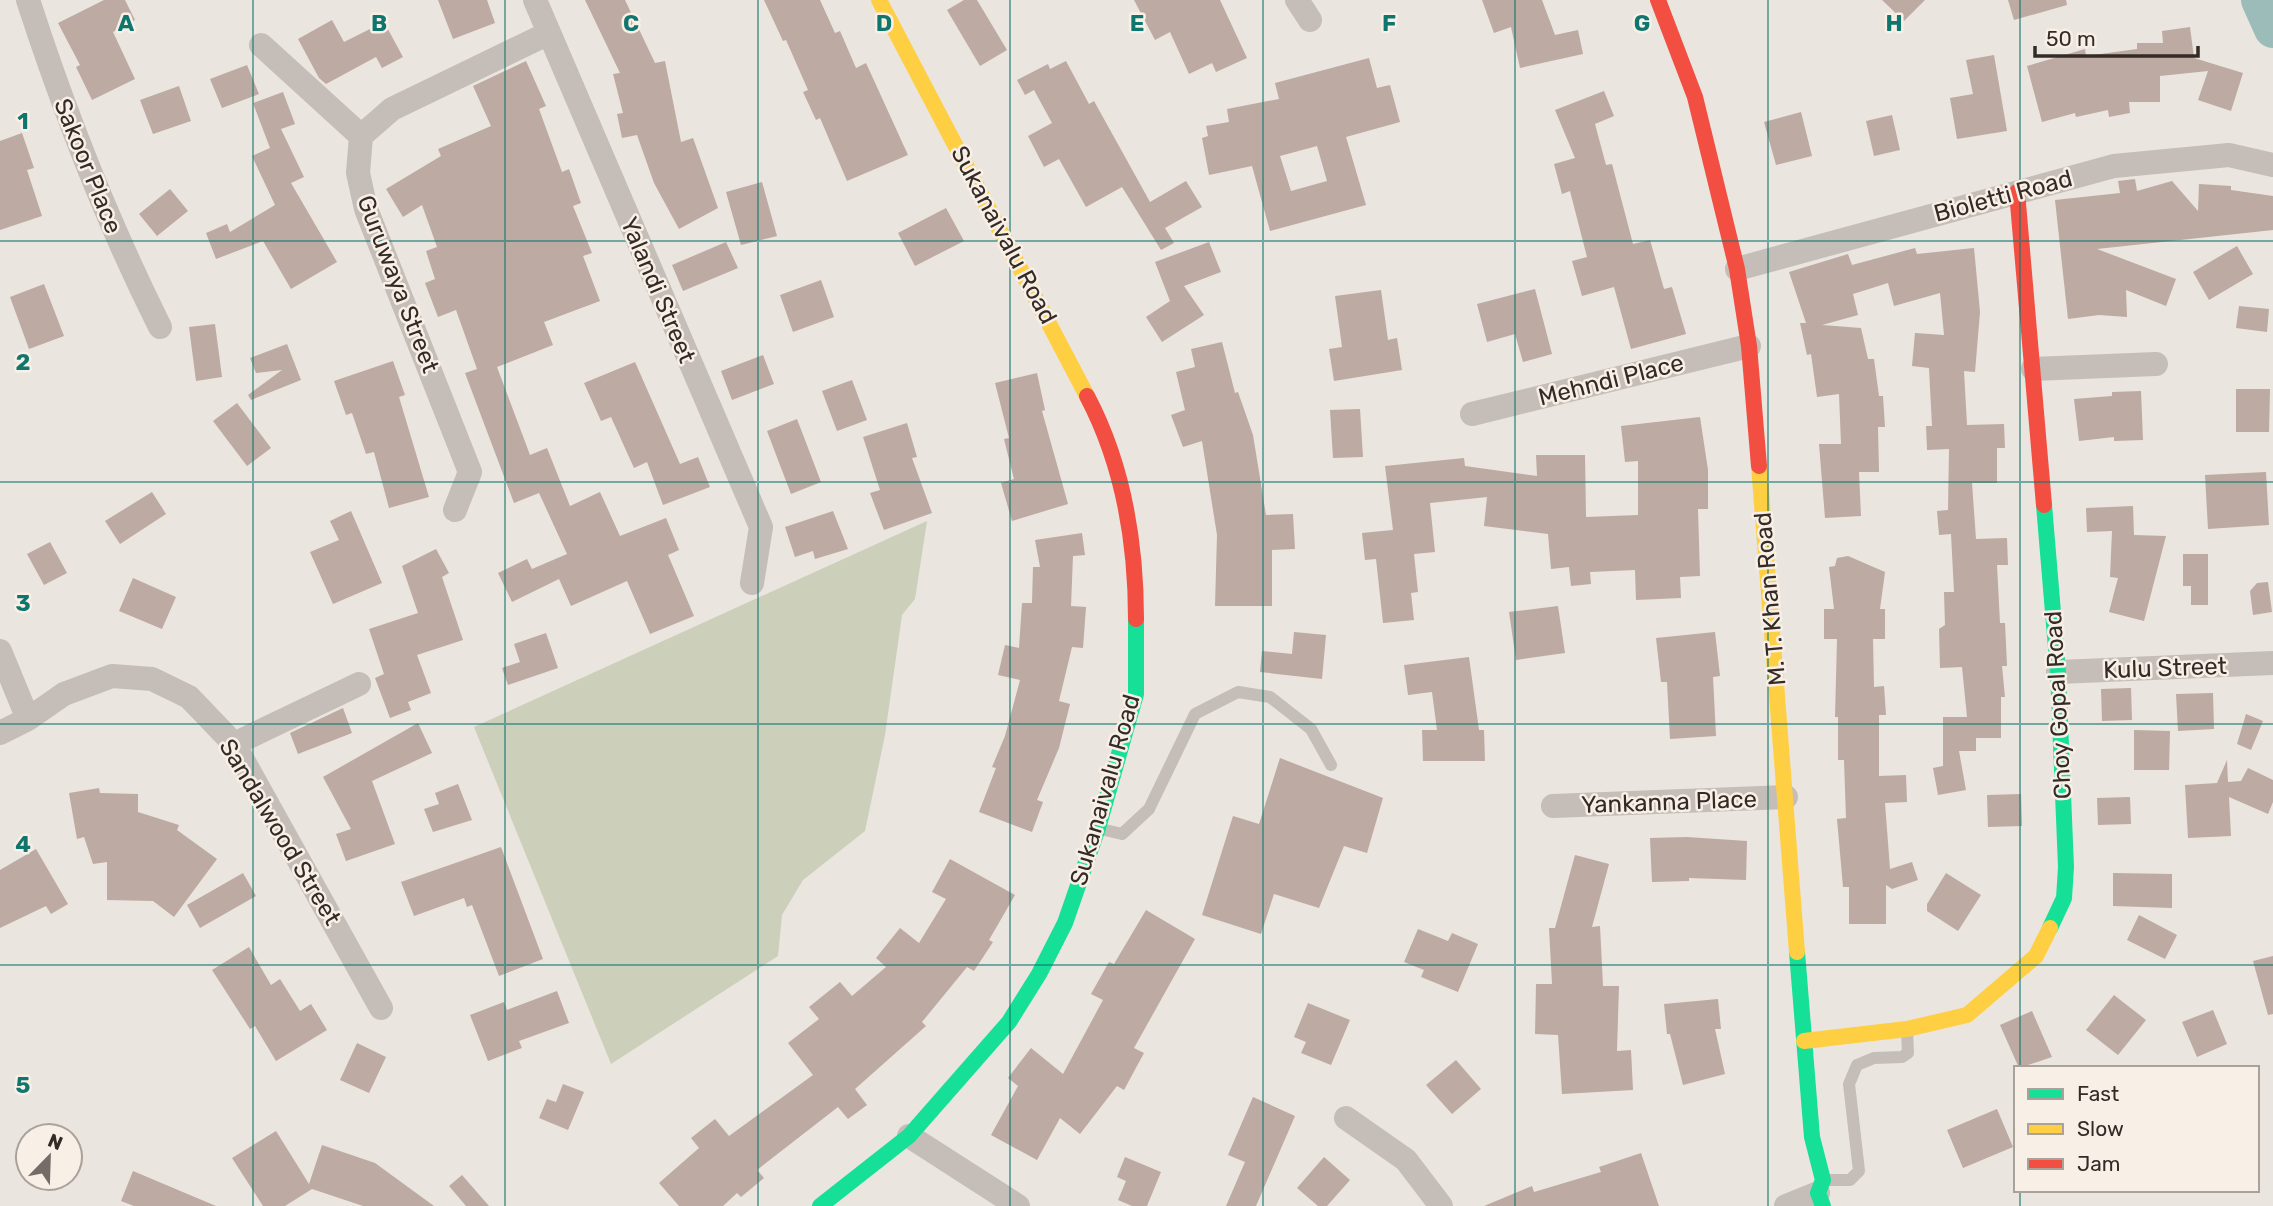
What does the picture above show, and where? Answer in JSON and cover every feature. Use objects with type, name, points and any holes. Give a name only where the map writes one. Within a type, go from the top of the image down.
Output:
[{"type":"street","name":"Sakoor Place","points":[[28,0],[66,116],[125,257],[160,327]]},
{"type":"street","name":"Yalandi Street","points":[[534,0],[761,527],[752,583]]},
{"type":"street","name":"Sukanaivalu Road","points":[[820,1206],[909,1136],[1009,1022],[1039,974],[1065,923],[1098,828],[1136,694],[1136,604],[1131,529],[1117,465],[1093,407],[879,0]]},
{"type":"street","name":"M. T. Khan Road","points":[[1658,0],[1695,97],[1737,269],[1749,346],[1812,1137],[1821,1193]]},
{"type":"street","points":[[261,45],[360,136],[392,109],[547,34]]},
{"type":"street","name":"Guruwaya Street","points":[[360,136],[358,173],[366,209],[470,472],[455,510]]},
{"type":"street","name":"Bioletti Road","points":[[1737,269],[2115,166],[2229,155],[2273,164]]},
{"type":"street","name":"Choy Gopal Road","points":[[1804,1041],[1907,1029],[1967,1015],[2036,956],[2064,898],[2066,867],[2057,672],[2017,192]]},
{"type":"street","name":"Mehndi Place","points":[[1472,414],[1749,346]]},
{"type":"street","points":[[2033,369],[2156,365]]},
{"type":"street","points":[[0,651],[28,719]]},
{"type":"street","name":"Kulu Street","points":[[2057,672],[2273,663]]},
{"type":"street","name":"Sandalwood Street","points":[[0,733],[28,719],[64,694],[112,676],[152,679],[189,697],[234,744],[381,1008]]},
{"type":"street","points":[[234,744],[359,684]]},
{"type":"street","name":"Yankanna Place","points":[[1553,806],[1786,797]]},
{"type":"street","points":[[1346,1118],[1406,1160],[1441,1206]]},
{"type":"street","points":[[909,1136],[1018,1206]]},
{"type":"street","points":[[1786,1206],[1821,1193]]},
{"type":"lane","points":[[1098,828],[1122,834],[1149,809],[1195,714],[1238,692],[1270,697],[1311,729],[1331,765]]},
{"type":"lane","points":[[1821,1193],[1850,1180],[1859,1171],[1849,1084],[1857,1065],[1874,1058],[1902,1058],[1908,1053],[1907,1029]]},
{"type":"green space","points":[[927,521],[915,599],[902,615],[885,735],[865,831],[803,880],[782,915],[778,956],[611,1064],[474,727]]},
{"type":"building","points":[[104,0],[125,0],[135,20],[113,32],[135,79],[92,100],[76,67],[80,65],[58,23]]},
{"type":"building","points":[[438,0],[487,0],[495,23],[453,39]]},
{"type":"building","points":[[585,0],[625,0],[655,63],[665,61],[681,142],[693,138],[718,208],[679,229],[654,183],[637,135],[622,138],[617,114],[623,113],[613,74],[620,73]]},
{"type":"building","points":[[764,0],[820,0],[835,33],[840,31],[856,68],[866,63],[908,155],[847,181],[820,118],[816,120],[803,92],[808,90],[786,40],[783,41]]},
{"type":"building","points":[[964,0],[977,0],[1007,50],[980,66],[947,10]]},
{"type":"building","points":[[1134,0],[1220,0],[1247,58],[1216,72],[1212,63],[1189,74],[1170,32],[1155,40]]},
{"type":"building","points":[[1482,0],[1542,0],[1555,35],[1578,30],[1583,54],[1520,68],[1511,27],[1494,33]]},
{"type":"building","points":[[1882,0],[1925,0],[1904,21]]},
{"type":"building","points":[[2008,0],[2066,0],[2067,5],[2014,20]]},
{"type":"building","points":[[332,20],[344,42],[384,22],[403,57],[382,68],[376,57],[326,84],[319,78],[298,39]]},
{"type":"building","points":[[2190,27],[2194,58],[2243,73],[2231,111],[2198,100],[2208,71],[2160,76],[2160,102],[2129,102],[2130,113],[2109,117],[2108,110],[2076,117],[2075,113],[2042,122],[2027,66],[2085,49],[2086,56],[2137,49],[2137,43],[2163,43],[2162,31]]},
{"type":"building","points":[[1994,55],[2007,131],[1957,139],[1950,98],[1973,94],[1966,60]]},
{"type":"building","points":[[1369,58],[1377,88],[1390,85],[1400,122],[1346,137],[1366,205],[1270,231],[1252,166],[1209,175],[1202,138],[1208,136],[1206,126],[1229,122],[1227,109],[1279,99],[1275,83]],"holes":[[[1317,146],[1327,181],[1291,191],[1280,156]]]},
{"type":"building","points":[[526,61],[546,106],[539,109],[562,172],[569,169],[581,203],[573,206],[592,253],[583,256],[600,301],[544,322],[553,345],[497,367],[530,455],[547,448],[570,506],[600,492],[620,536],[666,518],[679,550],[668,555],[694,616],[650,634],[627,581],[571,606],[559,579],[512,602],[498,573],[527,559],[532,569],[567,554],[539,493],[514,503],[465,373],[477,369],[456,310],[438,317],[425,283],[435,279],[426,251],[437,247],[422,205],[403,217],[386,189],[441,156],[438,149],[491,126],[473,86]]},
{"type":"building","points":[[1066,61],[1089,104],[1094,101],[1150,202],[1186,181],[1202,207],[1165,228],[1174,243],[1161,250],[1122,187],[1086,207],[1059,159],[1044,167],[1028,136],[1052,123],[1034,90],[1025,95],[1017,80],[1048,64],[1050,69]]},
{"type":"building","points":[[247,65],[259,94],[222,108],[210,79]]},
{"type":"building","points":[[179,86],[191,121],[153,134],[140,100]]},
{"type":"building","points":[[1604,91],[1614,116],[1595,124],[1606,165],[1612,164],[1633,244],[1650,240],[1664,289],[1672,287],[1686,334],[1631,349],[1614,287],[1582,296],[1572,261],[1587,257],[1570,191],[1562,194],[1554,164],[1575,158],[1555,110]]},
{"type":"building","points":[[283,92],[295,124],[281,129],[304,177],[291,183],[337,262],[291,289],[263,241],[216,259],[206,233],[227,224],[230,232],[275,205],[252,156],[270,148],[253,103]]},
{"type":"building","points":[[1801,112],[1812,156],[1776,165],[1764,122]]},
{"type":"building","points":[[1892,115],[1900,150],[1874,156],[1866,121]]},
{"type":"building","points":[[22,133],[34,168],[27,170],[42,216],[0,230],[0,141]]},
{"type":"building","points":[[2135,179],[2137,191],[2172,181],[2198,211],[2199,184],[2231,186],[2231,190],[2273,196],[2273,230],[2097,249],[2176,279],[2166,306],[2126,290],[2127,317],[2099,315],[2068,319],[2055,200],[2120,193],[2118,181]]},
{"type":"building","points":[[762,182],[777,236],[741,245],[726,192]]},
{"type":"building","points":[[170,189],[188,211],[157,236],[139,214]]},
{"type":"building","points":[[946,208],[964,241],[915,266],[898,233]]},
{"type":"building","points":[[726,242],[738,268],[683,291],[672,265]]},
{"type":"building","points":[[1209,242],[1221,272],[1184,286],[1204,315],[1162,342],[1146,317],[1170,301],[1155,262]]},
{"type":"building","points":[[2237,246],[2253,274],[2209,300],[2193,272]]},
{"type":"building","points":[[1915,248],[1917,254],[1974,248],[1980,312],[1975,372],[1964,371],[1967,425],[2004,424],[2005,448],[1997,448],[1997,483],[1972,483],[1976,539],[2007,538],[2008,565],[1997,565],[2000,623],[2005,623],[2007,666],[2002,666],[2005,697],[2001,697],[2001,738],[1976,738],[1976,751],[1959,751],[1966,790],[1938,795],[1933,768],[1943,766],[1943,717],[1967,717],[1962,667],[1940,668],[1939,629],[1945,625],[1944,592],[1954,592],[1951,534],[1939,535],[1937,511],[1948,510],[1949,449],[1927,450],[1926,426],[1932,426],[1929,368],[1912,366],[1915,333],[1944,335],[1940,293],[1894,306],[1888,283],[1853,294],[1858,315],[1822,325],[1861,328],[1868,359],[1874,359],[1879,396],[1883,396],[1885,427],[1878,427],[1879,472],[1859,472],[1861,516],[1825,518],[1819,444],[1841,444],[1839,394],[1817,397],[1811,354],[1807,355],[1800,323],[1806,323],[1789,272],[1848,254],[1852,265]]},
{"type":"building","points":[[821,280],[834,317],[793,332],[780,295]]},
{"type":"building","points":[[44,284],[64,336],[29,349],[10,297]]},
{"type":"building","points":[[1535,289],[1552,354],[1523,362],[1515,334],[1487,342],[1477,304]]},
{"type":"building","points":[[1381,290],[1388,340],[1397,338],[1402,370],[1334,381],[1329,349],[1342,347],[1335,296]]},
{"type":"building","points":[[2239,306],[2269,309],[2267,332],[2236,328]]},
{"type":"building","points":[[215,324],[222,377],[196,381],[189,327]]},
{"type":"building","points":[[1222,342],[1235,393],[1238,392],[1253,435],[1266,515],[1293,514],[1295,549],[1272,550],[1272,606],[1215,606],[1217,535],[1202,441],[1183,447],[1171,415],[1185,410],[1176,372],[1195,367],[1191,349]]},
{"type":"building","points":[[287,344],[301,380],[251,400],[248,395],[282,370],[256,373],[250,358]]},
{"type":"building","points":[[763,355],[774,384],[732,400],[721,371]]},
{"type":"building","points":[[393,361],[405,395],[399,397],[429,497],[389,508],[374,452],[366,454],[352,413],[346,415],[334,381]]},
{"type":"building","points":[[635,362],[680,464],[698,457],[710,487],[663,505],[647,462],[634,468],[611,417],[601,421],[584,383]]},
{"type":"building","points":[[1037,373],[1045,410],[1042,411],[1068,504],[1012,521],[1001,483],[1014,479],[1004,439],[1009,438],[995,383]]},
{"type":"building","points":[[852,380],[867,420],[837,431],[822,391]]},
{"type":"building","points":[[2236,389],[2270,389],[2269,432],[2236,432]]},
{"type":"building","points":[[2141,391],[2143,440],[2114,441],[2114,437],[2079,441],[2074,399],[2112,396],[2112,392]]},
{"type":"building","points":[[237,403],[271,448],[247,466],[213,421]]},
{"type":"building","points":[[1360,409],[1363,457],[1333,458],[1330,410]]},
{"type":"building","points":[[1700,417],[1708,470],[1708,509],[1698,509],[1700,576],[1680,577],[1681,598],[1636,600],[1635,570],[1590,572],[1591,584],[1571,586],[1569,567],[1551,569],[1548,534],[1484,526],[1487,497],[1430,503],[1435,552],[1414,554],[1418,592],[1411,593],[1414,620],[1383,623],[1376,559],[1365,560],[1362,533],[1393,530],[1385,466],[1464,458],[1465,466],[1537,476],[1536,455],[1585,455],[1586,517],[1638,515],[1638,461],[1625,462],[1621,426]]},
{"type":"building","points":[[797,419],[821,482],[791,494],[767,431]]},
{"type":"building","points":[[907,423],[917,457],[912,458],[932,513],[884,530],[870,493],[880,490],[863,437]]},
{"type":"building","points":[[2266,472],[2269,525],[2208,529],[2205,475]]},
{"type":"building","points":[[152,492],[166,514],[120,544],[105,521]]},
{"type":"building","points":[[2133,506],[2134,535],[2166,536],[2144,621],[2109,612],[2118,578],[2110,577],[2112,531],[2087,532],[2086,508]]},
{"type":"building","points":[[351,511],[382,583],[333,604],[310,552],[339,540],[330,521]]},
{"type":"building","points":[[833,511],[848,549],[815,559],[813,551],[795,557],[785,527]]},
{"type":"building","points":[[1082,533],[1085,555],[1073,556],[1071,606],[1086,607],[1083,648],[1072,647],[1059,701],[1070,704],[1059,748],[1037,800],[1043,802],[1032,832],[979,812],[996,768],[992,767],[1005,736],[1020,680],[998,675],[1005,645],[1019,648],[1022,603],[1032,603],[1033,567],[1040,567],[1035,540]]},
{"type":"building","points":[[50,542],[67,573],[44,585],[27,554]]},
{"type":"building","points":[[436,549],[449,573],[442,577],[463,640],[417,655],[431,693],[408,702],[411,710],[390,718],[375,678],[384,674],[369,629],[418,613],[402,566]]},
{"type":"building","points":[[2183,554],[2208,554],[2208,605],[2191,605],[2191,586],[2183,586]]},
{"type":"building","points":[[1848,556],[1885,572],[1880,609],[1885,609],[1885,639],[1873,639],[1874,687],[1884,686],[1886,715],[1879,715],[1879,776],[1906,775],[1907,802],[1885,803],[1890,869],[1912,862],[1918,880],[1892,889],[1886,885],[1886,924],[1849,924],[1849,887],[1843,887],[1837,819],[1846,818],[1844,760],[1838,760],[1838,717],[1835,717],[1837,639],[1824,639],[1824,609],[1834,609],[1829,567],[1835,566],[1837,558]]},
{"type":"building","points":[[133,578],[176,597],[162,629],[119,611]]},
{"type":"building","points":[[2268,582],[2272,612],[2253,615],[2250,591],[2257,583]]},
{"type":"building","points":[[1558,606],[1565,653],[1516,660],[1509,612]]},
{"type":"building","points":[[1294,632],[1326,635],[1322,679],[1260,672],[1262,651],[1292,654]]},
{"type":"building","points":[[1715,632],[1720,676],[1713,677],[1716,736],[1670,739],[1667,682],[1661,682],[1656,638]]},
{"type":"building","points":[[546,633],[558,668],[508,685],[502,668],[520,662],[514,644]]},
{"type":"building","points":[[1469,657],[1479,730],[1484,730],[1485,761],[1423,761],[1422,730],[1437,730],[1432,692],[1408,695],[1404,665]]},
{"type":"building","points":[[2131,688],[2132,720],[2102,721],[2101,689]]},
{"type":"building","points":[[2213,693],[2214,729],[2178,731],[2176,694]]},
{"type":"building","points":[[343,708],[352,733],[298,754],[290,733]]},
{"type":"building","points":[[2246,714],[2263,721],[2251,750],[2237,744]]},
{"type":"building","points":[[418,723],[432,753],[372,781],[395,844],[346,861],[336,834],[351,829],[323,777]]},
{"type":"building","points":[[2134,730],[2170,731],[2169,770],[2134,770]]},
{"type":"building","points":[[1280,758],[1383,798],[1367,853],[1344,846],[1319,908],[1274,894],[1261,934],[1202,915],[1233,816],[1259,824]]},
{"type":"building","points":[[2227,760],[2228,782],[2241,781],[2248,768],[2273,780],[2273,802],[2268,814],[2229,797],[2231,836],[2188,838],[2185,785],[2217,783]]},
{"type":"building","points":[[458,784],[472,820],[433,832],[424,809],[439,804],[435,793]]},
{"type":"building","points":[[99,788],[100,793],[138,794],[138,812],[179,825],[177,830],[217,859],[174,917],[153,901],[107,900],[107,862],[93,864],[84,837],[77,839],[69,793]]},
{"type":"building","points":[[2021,794],[2022,826],[1988,827],[1987,795]]},
{"type":"building","points":[[2130,797],[2131,824],[2098,825],[2097,798]]},
{"type":"building","points":[[1687,837],[1747,841],[1746,880],[1689,878],[1689,881],[1652,882],[1650,838]]},
{"type":"building","points":[[501,847],[543,959],[499,976],[472,905],[467,907],[464,898],[414,916],[401,882]]},
{"type":"building","points":[[36,849],[68,904],[51,914],[46,906],[0,928],[0,870]]},
{"type":"building","points":[[1575,855],[1609,864],[1592,927],[1600,926],[1603,986],[1619,986],[1617,1051],[1631,1050],[1633,1090],[1562,1094],[1558,1035],[1535,1034],[1536,984],[1552,984],[1549,928],[1555,928]]},
{"type":"building","points":[[950,859],[1015,895],[989,940],[993,942],[974,971],[967,967],[922,1022],[926,1026],[855,1089],[867,1105],[848,1119],[838,1107],[757,1170],[764,1178],[741,1197],[737,1193],[723,1206],[679,1206],[659,1183],[699,1148],[691,1138],[715,1119],[729,1136],[813,1075],[788,1043],[819,1019],[809,1007],[840,982],[852,996],[886,967],[876,958],[900,928],[919,943],[946,899],[932,892]]},
{"type":"building","points":[[243,873],[256,896],[200,928],[187,905]]},
{"type":"building","points":[[1946,873],[1981,895],[1958,931],[1927,911],[1927,904]]},
{"type":"building","points":[[2113,873],[2172,874],[2172,908],[2113,906]]},
{"type":"building","points":[[1146,910],[1195,939],[1134,1048],[1144,1053],[1124,1090],[1117,1086],[1080,1134],[1060,1118],[1037,1160],[991,1135],[1018,1086],[1008,1078],[1031,1048],[1063,1074],[1103,1000],[1091,994],[1109,962],[1114,964]]},
{"type":"building","points":[[2139,915],[2177,935],[2165,959],[2127,940]]},
{"type":"building","points":[[1418,929],[1448,941],[1452,933],[1478,944],[1458,992],[1421,977],[1424,970],[1404,962]]},
{"type":"building","points":[[249,947],[271,985],[280,979],[300,1011],[311,1004],[327,1030],[276,1061],[255,1026],[250,1029],[212,970]]},
{"type":"building","points":[[2273,956],[2273,1014],[2268,1015],[2253,961]]},
{"type":"building","points":[[557,991],[569,1023],[519,1041],[522,1048],[488,1061],[470,1015],[504,1002],[507,1010]]},
{"type":"building","points":[[2114,995],[2146,1020],[2118,1055],[2086,1030]]},
{"type":"building","points":[[1718,999],[1721,1029],[1715,1029],[1725,1074],[1683,1085],[1670,1034],[1667,1034],[1664,1004]]},
{"type":"building","points":[[1308,1003],[1350,1020],[1331,1065],[1301,1053],[1306,1042],[1294,1037]]},
{"type":"building","points":[[2213,1010],[2227,1044],[2197,1057],[2182,1022]]},
{"type":"building","points":[[2032,1011],[2052,1057],[2018,1066],[2000,1025]]},
{"type":"building","points":[[357,1043],[386,1057],[369,1093],[340,1080]]},
{"type":"building","points":[[1456,1060],[1481,1089],[1452,1114],[1426,1085]]},
{"type":"building","points":[[563,1084],[584,1092],[568,1130],[539,1118],[547,1099],[556,1102]]},
{"type":"building","points":[[1253,1097],[1295,1116],[1256,1206],[1226,1206],[1245,1162],[1228,1155]]},
{"type":"building","points":[[1997,1109],[2013,1147],[1963,1168],[1947,1130]]},
{"type":"building","points":[[276,1131],[309,1184],[322,1145],[375,1163],[434,1206],[363,1206],[312,1189],[285,1206],[263,1206],[232,1158]]},
{"type":"building","points":[[1641,1153],[1659,1206],[1484,1206],[1532,1186],[1534,1192],[1601,1172],[1599,1167]]},
{"type":"building","points":[[1125,1157],[1161,1172],[1147,1206],[1132,1206],[1118,1200],[1126,1181],[1117,1177]]},
{"type":"building","points":[[1324,1157],[1350,1180],[1327,1206],[1318,1206],[1297,1188]]},
{"type":"building","points":[[133,1171],[216,1206],[134,1206],[121,1201]]},
{"type":"building","points":[[462,1175],[489,1206],[466,1206],[449,1186]]},
{"type":"waterway","points":[[2260,0],[2273,29]]},
{"type":"traffic: fast","points":[[2044,505],[2058,672],[2066,867],[2064,898],[2050,928]]},
{"type":"traffic: fast","points":[[820,1206],[909,1136],[1009,1022],[1039,974],[1065,923],[1098,828],[1136,694],[1136,619]]},
{"type":"traffic: fast","points":[[1797,952],[1812,1137],[1823,1180],[1818,1193],[1823,1206]]},
{"type":"traffic: slow","points":[[879,0],[1087,396]]},
{"type":"traffic: slow","points":[[1759,466],[1797,952]]},
{"type":"traffic: slow","points":[[1804,1041],[1907,1029],[1967,1015],[2036,956],[2050,928]]},
{"type":"traffic: jam","points":[[1658,0],[1695,97],[1737,269],[1749,346],[1759,466]]},
{"type":"traffic: jam","points":[[2017,192],[2044,505]]},
{"type":"traffic: jam","points":[[1087,396],[1100,423],[1119,477],[1134,562],[1136,619]]}]
